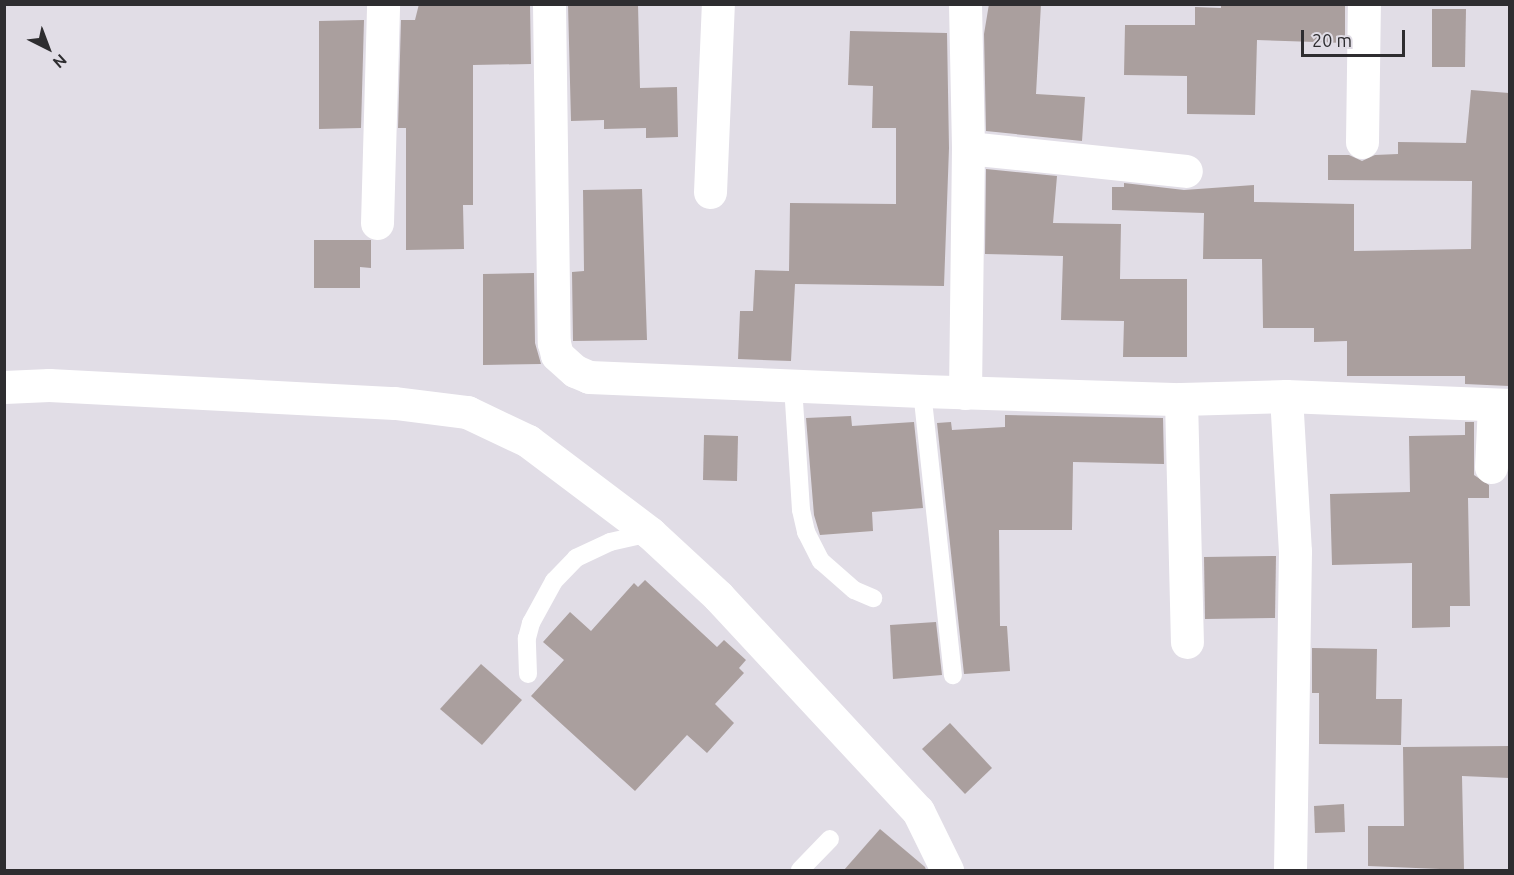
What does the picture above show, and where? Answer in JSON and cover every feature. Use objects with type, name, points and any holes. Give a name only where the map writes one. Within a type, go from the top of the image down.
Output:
[{"type":"street","points":[[377,223],[383,4]]},
{"type":"street","points":[[549,4],[547,64],[557,354],[575,371],[589,377],[965,393],[1180,399],[1286,396],[1502,405],[1491,467]]},
{"type":"street","points":[[710,192],[718,4]]},
{"type":"street","points":[[965,4],[968,148],[965,393]]},
{"type":"street","points":[[1362,142],[1364,4]]},
{"type":"street","points":[[968,148],[1186,171]]},
{"type":"street","points":[[4,387],[49,385],[240,393],[395,403],[467,412],[528,441],[650,534],[718,596],[918,811],[947,870]]},
{"type":"street","points":[[1286,396],[1295,551],[1290,870]]},
{"type":"street","points":[[1180,399],[1187,642]]},
{"type":"lane","points":[[793,386],[801,510],[806,532],[821,561],[854,591],[873,598]]},
{"type":"lane","points":[[922,391],[953,675]]},
{"type":"lane","points":[[528,674],[527,639],[531,624],[554,581],[576,558],[610,542],[650,534]]},
{"type":"lane","points":[[800,870],[830,840]]},
{"type":"building","points":[[419,4],[530,4],[531,64],[473,65],[473,205],[463,205],[464,249],[406,250],[406,128],[398,128],[401,20],[415,20]]},
{"type":"building","points":[[568,4],[638,4],[640,88],[677,87],[678,137],[646,138],[646,128],[604,129],[604,120],[571,121]]},
{"type":"building","points":[[989,4],[1041,4],[1036,94],[1085,97],[1082,141],[986,131],[984,34]]},
{"type":"building","points":[[1221,4],[1345,4],[1345,43],[1257,40],[1255,115],[1187,114],[1187,76],[1124,75],[1125,25],[1195,25],[1195,7],[1221,8]]},
{"type":"building","points":[[1432,9],[1466,9],[1465,67],[1432,67]]},
{"type":"building","points":[[364,20],[361,128],[319,129],[319,21]]},
{"type":"building","points":[[850,31],[947,33],[949,148],[944,286],[795,284],[791,361],[738,359],[740,311],[753,311],[755,270],[789,271],[790,203],[896,204],[896,128],[872,128],[873,86],[848,85]]},
{"type":"building","points":[[1471,90],[1509,93],[1509,386],[1465,384],[1465,376],[1347,376],[1347,341],[1314,342],[1314,328],[1263,328],[1262,259],[1203,259],[1204,213],[1112,210],[1112,187],[1124,187],[1124,183],[1184,190],[1254,185],[1254,202],[1354,204],[1354,251],[1471,249],[1472,181],[1328,180],[1328,155],[1349,155],[1362,161],[1375,155],[1398,154],[1398,142],[1466,143]]},
{"type":"building","points":[[986,169],[1057,176],[1053,223],[1121,224],[1120,279],[1187,279],[1187,357],[1123,357],[1124,321],[1061,320],[1063,256],[985,254]]},
{"type":"building","points":[[642,189],[647,340],[573,341],[572,272],[584,271],[583,190]]},
{"type":"building","points":[[314,240],[371,240],[371,268],[360,267],[360,288],[314,288]]},
{"type":"building","points":[[534,273],[535,343],[541,364],[483,365],[483,274]]},
{"type":"building","points":[[1005,415],[1163,418],[1164,464],[1073,462],[1072,530],[999,530],[1000,626],[1007,626],[1010,671],[964,674],[937,423],[951,422],[952,430],[1005,427]]},
{"type":"building","points":[[851,416],[852,426],[914,422],[923,508],[872,512],[873,531],[820,535],[814,515],[806,418]]},
{"type":"building","points":[[1465,422],[1474,422],[1474,475],[1489,485],[1489,498],[1468,498],[1470,606],[1450,606],[1450,627],[1412,628],[1412,563],[1332,565],[1330,494],[1410,492],[1409,436],[1465,435]]},
{"type":"building","points":[[704,435],[738,436],[737,481],[703,480]]},
{"type":"building","points":[[1276,556],[1275,618],[1205,619],[1204,557]]},
{"type":"building","points":[[645,580],[717,647],[724,640],[746,660],[739,668],[744,673],[715,704],[734,723],[707,753],[687,735],[635,791],[531,696],[564,660],[543,642],[570,612],[591,631],[634,583],[638,587]]},
{"type":"building","points":[[936,622],[942,675],[893,679],[890,625]]},
{"type":"building","points":[[1312,648],[1377,649],[1376,699],[1402,699],[1401,745],[1319,744],[1319,693],[1312,693]]},
{"type":"building","points":[[481,664],[522,700],[482,745],[440,709]]},
{"type":"building","points":[[950,723],[992,768],[965,794],[922,749]]},
{"type":"building","points":[[1509,746],[1509,778],[1462,776],[1464,870],[1368,866],[1368,826],[1404,826],[1403,747]]},
{"type":"building","points":[[1344,804],[1345,832],[1315,833],[1314,806]]},
{"type":"building","points":[[880,829],[925,867],[926,870],[844,870]]}]
